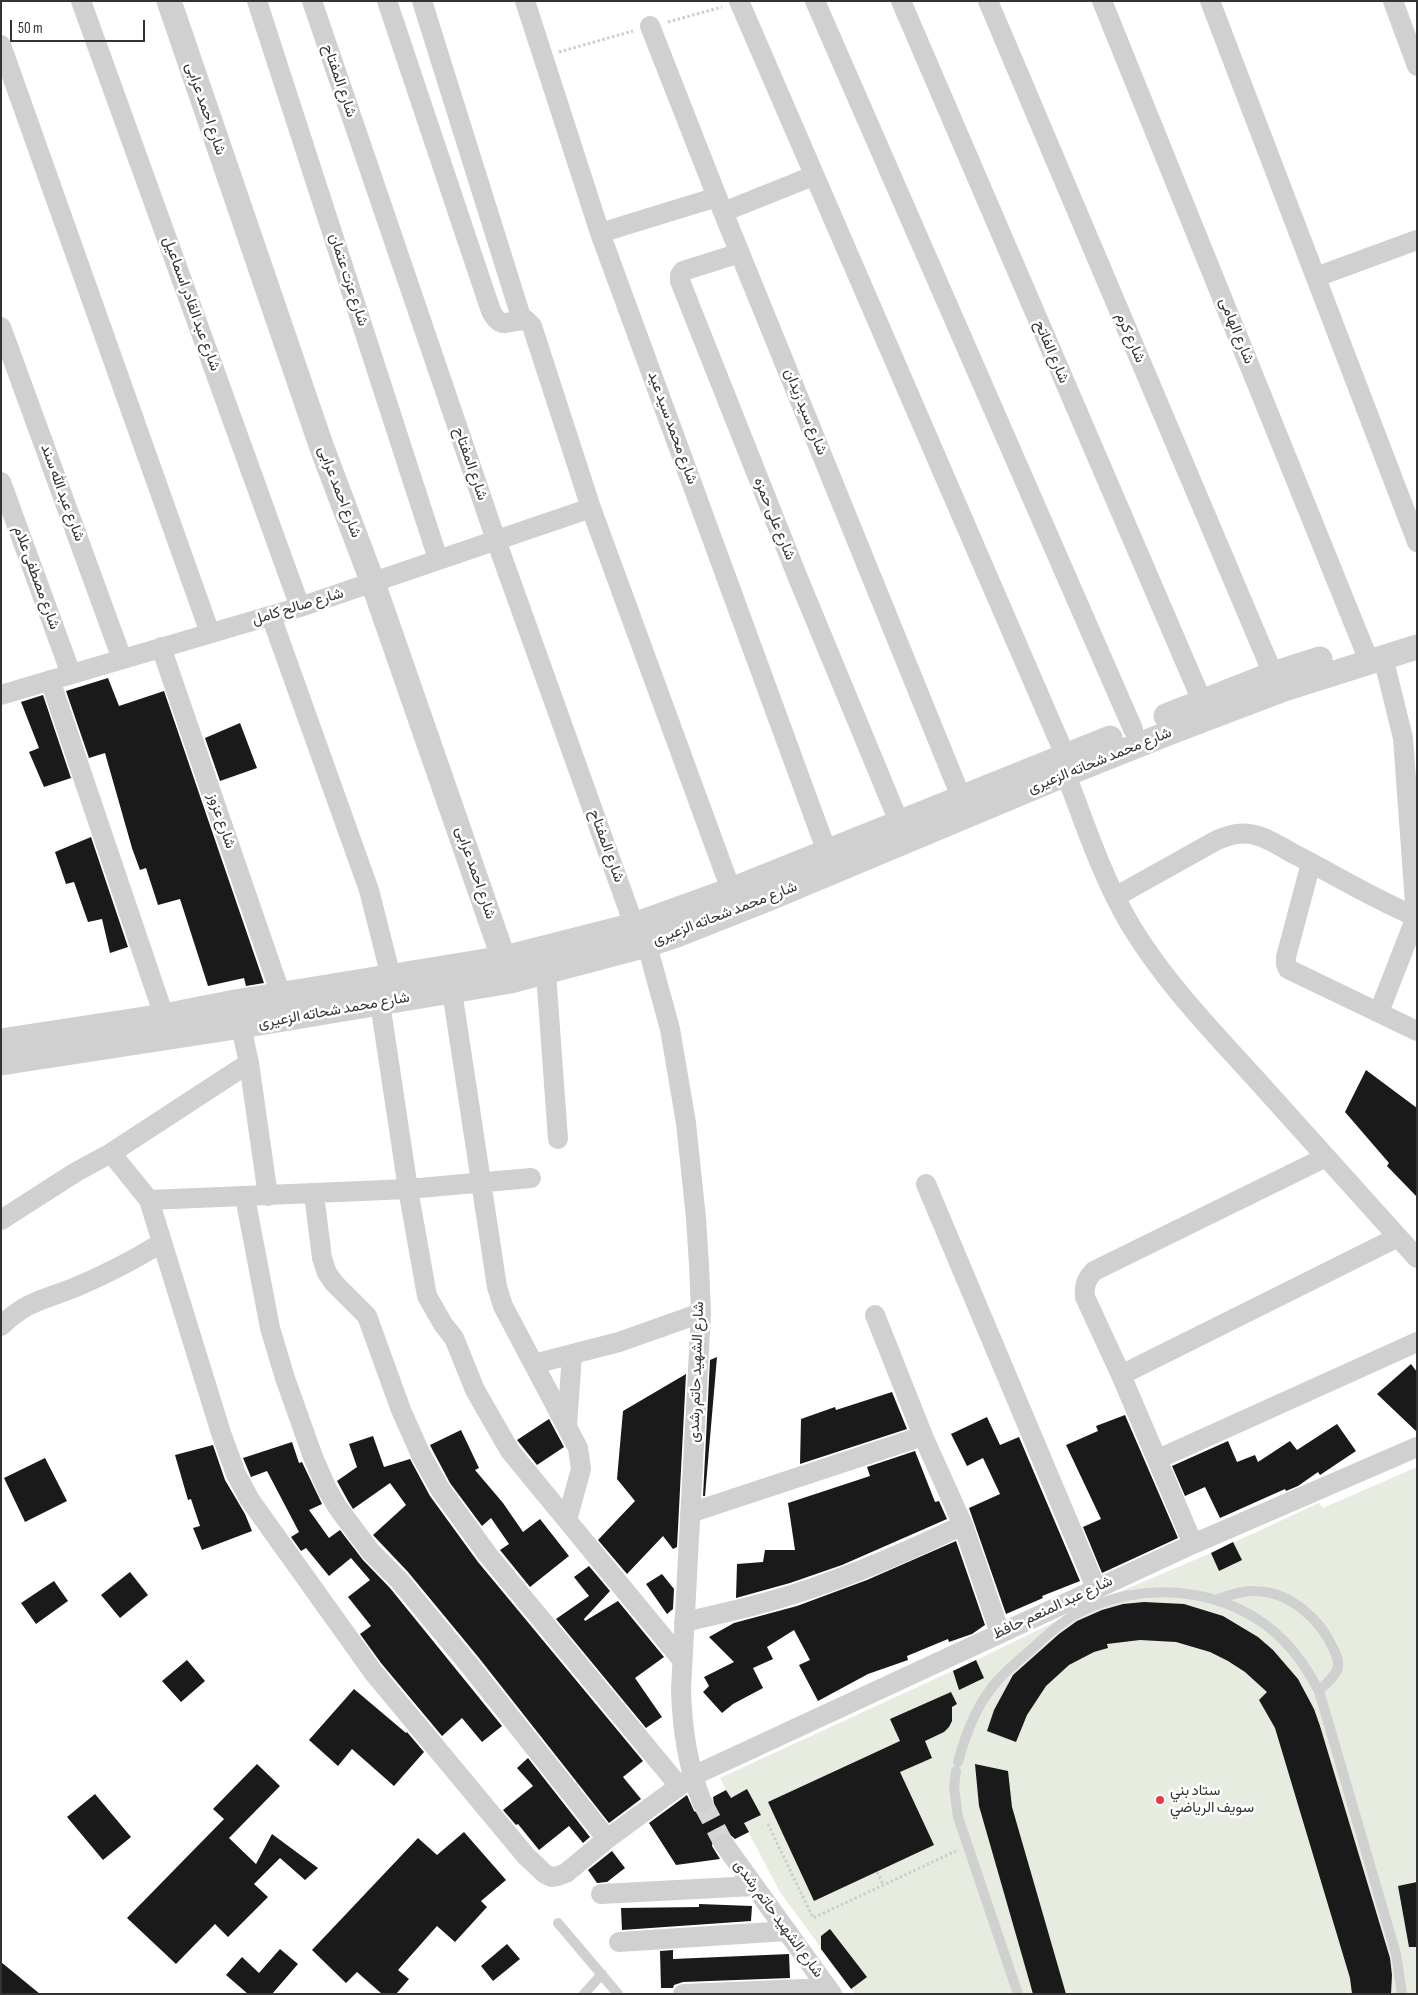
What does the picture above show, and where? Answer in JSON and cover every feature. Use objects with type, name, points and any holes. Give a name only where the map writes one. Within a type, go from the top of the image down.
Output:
[{"type":"street","name":"شارع عبد القادر اسماعيل","points":[[81,1],[300,607]]},
{"type":"street","name":"شارع احمد عرابى","points":[[168,1],[322,448],[373,583],[508,970]]},
{"type":"street","name":"شارع عزت عتمان","points":[[257,1],[438,559]]},
{"type":"street","name":"شارع المفتاح","points":[[312,1],[496,540],[641,935]]},
{"type":"street","points":[[388,1],[491,311],[499,322],[505,324],[522,320],[529,322],[532,326],[591,508],[729,899]]},
{"type":"street","points":[[422,1],[522,320]]},
{"type":"street","name":"شارع محمد سيد عيد","points":[[525,1],[600,233],[827,852]]},
{"type":"street","points":[[739,1],[1065,764],[1092,845],[1115,897],[1155,962],[1196,1014],[1417,1258]]},
{"type":"street","points":[[816,1],[1133,729]]},
{"type":"street","name":"شارع الفاتح","points":[[901,1],[1202,701]]},
{"type":"street","name":"شارع كرم","points":[[988,1],[1273,674]]},
{"type":"street","name":"شارع الهامى","points":[[1102,1],[1372,655],[1403,738],[1416,917]]},
{"type":"street","points":[[1210,1],[1417,542]]},
{"type":"street","points":[[1393,1],[1417,66]]},
{"type":"street","name":"شارع سيد زيدان","points":[[650,26],[720,204],[961,798]]},
{"type":"street","points":[[1,45],[210,633]]},
{"type":"street","points":[[600,233],[720,204],[813,176]]},
{"type":"street","points":[[1316,277],[1417,240]]},
{"type":"street","name":"شارع على حمزه","points":[[740,253],[683,271],[680,275],[680,281],[798,578],[899,822]]},
{"type":"street","name":"شارع عبد الله سند","points":[[1,327],[122,659]]},
{"type":"street","name":"شارع مصطفى علام","points":[[1,482],[71,674]]},
{"type":"street","name":"شارع صالح كامل","points":[[1,695],[300,607],[591,508]]},
{"type":"street","points":[[271,616],[369,890],[392,977]]},
{"type":"street","name":"شارع محمد شحاته الزعيرى","points":[[764,889],[827,852],[899,822],[961,798],[1284,689],[1372,655],[1417,632]]},
{"type":"street","name":"شارع محمد شحاته الزعيرى","points":[[1,1041],[164,1016],[235,1002],[392,977],[508,970],[546,972],[729,899],[764,889],[1065,764],[1133,729],[1273,674],[1417,647]]},
{"type":"street","name":"شارع عزوز","points":[[161,648],[281,995]]},
{"type":"street","points":[[50,680],[164,1016]]},
{"type":"street","points":[[1115,897],[1230,835],[1243,833],[1257,835],[1369,896],[1416,917],[1379,1012]]},
{"type":"street","points":[[1311,863],[1286,957],[1288,969],[1417,1030]]},
{"type":"street","name":"شارع محمد شحاته الزعيرى","points":[[1,1063],[242,1026],[452,990],[508,970],[641,935]]},
{"type":"street","name":"شارع الشهيد حاتم رشدى","points":[[641,935],[670,1029],[686,1123],[696,1218],[701,1313],[682,1660],[682,1718],[686,1747],[686,1781],[702,1802]]},
{"type":"street","points":[[546,972],[558,1139]]},
{"type":"street","points":[[452,990],[497,1288],[503,1306],[578,1448],[581,1469],[567,1520]]},
{"type":"street","points":[[235,1002],[249,1063],[268,1196]]},
{"type":"street","points":[[380,1003],[408,1189],[427,1296],[432,1308],[454,1338],[475,1390],[510,1451],[682,1660]]},
{"type":"street","points":[[1,1220],[76,1172],[111,1153],[249,1063]]},
{"type":"street","points":[[1,1326],[25,1306],[111,1272],[137,1259],[162,1242],[149,1200],[111,1153]]},
{"type":"street","points":[[1193,1544],[1158,1459],[1085,1297],[1084,1287],[1094,1271],[1326,1157]]},
{"type":"street","points":[[149,1200],[408,1189],[531,1178]]},
{"type":"street","points":[[926,1184],[1096,1588]]},
{"type":"street","points":[[314,1194],[322,1258],[327,1273],[334,1283],[367,1316],[401,1410],[421,1455],[440,1489],[488,1555],[686,1781]]},
{"type":"street","points":[[245,1197],[270,1328],[291,1396],[326,1489],[338,1508],[372,1552],[399,1580],[470,1666],[607,1839]]},
{"type":"street","points":[[1121,1375],[1398,1236]]},
{"type":"street","name":"شارع عبد المنعم حافظ","points":[[162,1242],[221,1433],[236,1474],[250,1500],[373,1672],[526,1856],[545,1874],[552,1876],[566,1873],[607,1839],[686,1781],[1096,1588],[1417,1447]]},
{"type":"street","points":[[534,1364],[619,1342],[701,1313]]},
{"type":"street","points":[[875,1315],[923,1436],[963,1525],[1000,1633]]},
{"type":"street","points":[[1158,1459],[1417,1342]]},
{"type":"street","points":[[567,1425],[572,1355]]},
{"type":"street","points":[[690,1513],[923,1436]]},
{"type":"street","points":[[684,1622],[756,1605],[827,1583],[896,1556],[963,1525]]},
{"type":"street","name":"شارع الشهيد حاتم رشدى","points":[[724,1844],[830,1991]]},
{"type":"street","points":[[601,1894],[754,1886]]},
{"type":"street","points":[[619,1942],[787,1931]]},
{"type":"street","points":[[683,1994],[830,1991]]},
{"type":"lane","points":[[1215,1600],[1230,1595],[1257,1591],[1282,1597],[1304,1610],[1329,1638],[1338,1662],[1336,1672],[1319,1691]]},
{"type":"lane","points":[[1018,1994],[958,1817],[956,1802],[957,1767],[970,1724],[990,1689],[1006,1671],[1040,1640],[1074,1615],[1092,1606],[1132,1594],[1174,1592],[1215,1600],[1252,1616],[1284,1640],[1309,1672],[1319,1691],[1396,1954],[1402,1994]]},
{"type":"lane","points":[[558,1924],[618,1994]]},
{"type":"lane","points":[[584,1994],[602,1974]]},
{"type":"path","points":[[768,1824],[813,1918],[968,1845]]},
{"type":"path","points":[[877,1872],[883,1884]]},
{"type":"shaded area","points":[[1417,1467],[1417,1994],[855,1994],[780,1892],[720,1778],[976,1660],[1098,1601],[1211,1553],[1319,1503],[1323,1508]]},
{"type":"building","points":[[108,678],[119,706],[164,691],[264,983],[246,986],[244,978],[208,986],[180,899],[158,905],[146,868],[140,870],[105,753],[89,758],[66,691]]},
{"type":"building","points":[[43,695],[71,778],[44,787],[29,752],[39,748],[21,702]]},
{"type":"building","points":[[240,723],[257,768],[220,781],[205,738]]},
{"type":"building","points":[[91,837],[128,947],[110,953],[102,919],[88,922],[74,882],[66,884],[55,852]]},
{"type":"building","points":[[1366,1070],[1417,1108],[1417,1197],[1387,1166],[1389,1163],[1345,1112]]},
{"type":"building","points":[[717,1357],[705,1496],[703,1496],[710,1360]]},
{"type":"building","points":[[1411,1364],[1417,1372],[1417,1432],[1377,1394]]},
{"type":"building","points":[[686,1374],[677,1547],[673,1549],[663,1536],[627,1574],[598,1540],[635,1501],[617,1479],[623,1411]]},
{"type":"building","points":[[892,1392],[907,1429],[800,1464],[801,1419],[835,1407],[836,1410]]},
{"type":"building","points":[[1125,1415],[1178,1538],[1102,1573],[1083,1527],[1101,1519],[1066,1445],[1098,1431],[1096,1426]]},
{"type":"building","points":[[987,1417],[1000,1445],[1019,1437],[1080,1581],[1042,1596],[1043,1598],[1006,1614],[969,1508],[1000,1494],[983,1458],[967,1466],[951,1434]]},
{"type":"building","points":[[549,1419],[564,1447],[537,1465],[517,1440]]},
{"type":"building","points":[[1337,1424],[1356,1451],[1320,1475],[1318,1472],[1298,1486],[1286,1491],[1285,1489],[1220,1518],[1205,1487],[1185,1496],[1172,1466],[1228,1441],[1237,1462],[1255,1455],[1258,1462],[1290,1441],[1297,1450]]},
{"type":"building","points":[[461,1430],[479,1468],[475,1470],[503,1503],[523,1532],[540,1519],[569,1556],[530,1587],[500,1550],[509,1544],[491,1518],[482,1526],[450,1483],[430,1445]]},
{"type":"building","points":[[373,1436],[384,1467],[410,1459],[430,1496],[478,1562],[643,1761],[623,1777],[641,1799],[609,1823],[479,1658],[408,1572],[373,1535],[406,1505],[390,1483],[353,1509],[348,1501],[337,1481],[357,1467],[349,1444]]},
{"type":"building","points":[[292,1442],[299,1463],[302,1462],[322,1504],[309,1510],[329,1538],[340,1530],[363,1560],[390,1588],[502,1726],[482,1742],[462,1718],[442,1736],[381,1663],[360,1634],[371,1626],[348,1597],[370,1580],[351,1558],[329,1576],[306,1548],[301,1551],[291,1537],[299,1532],[267,1471],[251,1477],[243,1458]]},
{"type":"building","points":[[213,1445],[225,1480],[245,1514],[252,1531],[202,1550],[193,1528],[200,1526],[191,1499],[188,1500],[175,1455]]},
{"type":"building","points":[[915,1451],[935,1502],[939,1501],[947,1519],[842,1565],[790,1583],[736,1598],[737,1564],[763,1562],[765,1550],[795,1550],[788,1503],[870,1476],[867,1467]]},
{"type":"building","points":[[45,1458],[67,1501],[25,1522],[4,1478]]},
{"type":"building","points":[[956,1541],[985,1625],[972,1634],[949,1642],[948,1639],[907,1656],[908,1660],[868,1674],[818,1701],[799,1665],[810,1660],[794,1630],[767,1647],[773,1659],[753,1668],[763,1688],[733,1704],[722,1713],[703,1692],[709,1686],[704,1677],[734,1662],[709,1637],[734,1623],[797,1606],[867,1580]]},
{"type":"building","points":[[1233,1542],[1242,1560],[1219,1571],[1211,1553]]},
{"type":"building","points":[[589,1566],[610,1591],[584,1619],[585,1621],[618,1601],[664,1657],[635,1678],[662,1717],[646,1728],[556,1619],[589,1596],[574,1577]]},
{"type":"building","points":[[130,1572],[148,1595],[120,1618],[101,1595]]},
{"type":"building","points":[[662,1574],[674,1589],[673,1609],[667,1614],[646,1584]]},
{"type":"building","points":[[54,1581],[68,1601],[36,1624],[21,1603]]},
{"type":"building","points":[[1144,1602],[1184,1604],[1223,1616],[1258,1637],[1273,1650],[1298,1679],[1314,1709],[1320,1726],[1390,1958],[1392,1975],[1391,1994],[1352,1994],[1350,1978],[1275,1728],[1259,1700],[1267,1692],[1245,1672],[1210,1652],[1176,1642],[1140,1640],[1107,1644],[1108,1648],[1094,1652],[1069,1665],[1046,1686],[1027,1715],[1016,1742],[987,1731],[994,1710],[1013,1675],[1059,1634],[1077,1621],[1102,1610],[1123,1604]]},
{"type":"building","points":[[187,1660],[205,1681],[181,1702],[162,1681]]},
{"type":"building","points":[[976,1660],[984,1678],[959,1690],[953,1671]]},
{"type":"building","points":[[354,1689],[407,1732],[424,1752],[394,1786],[352,1749],[338,1766],[309,1740]]},
{"type":"building","points":[[951,1692],[957,1704],[952,1707],[952,1721],[949,1727],[944,1732],[925,1741],[932,1758],[900,1772],[934,1845],[814,1901],[768,1802],[900,1741],[890,1719]]},
{"type":"building","points":[[528,1758],[590,1837],[583,1843],[569,1826],[539,1850],[518,1824],[516,1825],[503,1810],[533,1786],[517,1768]]},
{"type":"building","points":[[257,1764],[280,1786],[229,1838],[256,1864],[272,1834],[318,1868],[305,1880],[280,1858],[254,1884],[268,1897],[228,1937],[215,1924],[176,1964],[127,1918],[224,1819],[213,1809]]},
{"type":"building","points":[[975,1764],[1008,1771],[1012,1807],[1066,1994],[1033,1994],[979,1806]]},
{"type":"building","points":[[747,1789],[761,1815],[744,1823],[749,1832],[735,1839],[728,1833],[722,1832],[717,1835],[713,1840],[712,1846],[720,1859],[676,1865],[649,1823],[687,1795],[694,1811],[700,1814],[711,1810],[714,1804],[713,1797],[726,1790],[731,1798]]},
{"type":"building","points":[[95,1794],[131,1837],[103,1860],[67,1817]]},
{"type":"building","points":[[464,1832],[506,1880],[481,1901],[487,1907],[455,1942],[437,1926],[398,1970],[409,1979],[396,1994],[382,1994],[357,1972],[346,1983],[312,1950],[418,1838],[437,1855]]},
{"type":"building","points":[[612,1851],[625,1868],[607,1882],[597,1883],[588,1870]]},
{"type":"building","points":[[1417,1882],[1417,1947],[1409,1947],[1398,1886]]},
{"type":"building","points":[[699,1904],[752,1906],[751,1921],[622,1930],[621,1908],[699,1907]]},
{"type":"building","points":[[830,1929],[867,1977],[851,1989],[821,1949],[821,1936]]},
{"type":"building","points":[[507,1944],[520,1959],[493,1981],[481,1966]]},
{"type":"building","points":[[280,1949],[298,1964],[272,1994],[248,1994],[226,1975],[242,1957],[259,1973]]},
{"type":"building","points":[[673,1950],[673,1959],[789,1954],[790,1978],[683,1982],[674,1985],[673,1988],[661,1988],[660,1951]]},
{"type":"building","points":[[1,1962],[40,1994],[1,1994]]},
{"type":"tunnel","points":[[702,1802],[724,1844]]},
{"type":"place","name":"ستاد بني سويف الرياضي","points":[[1160,1800]]}]
